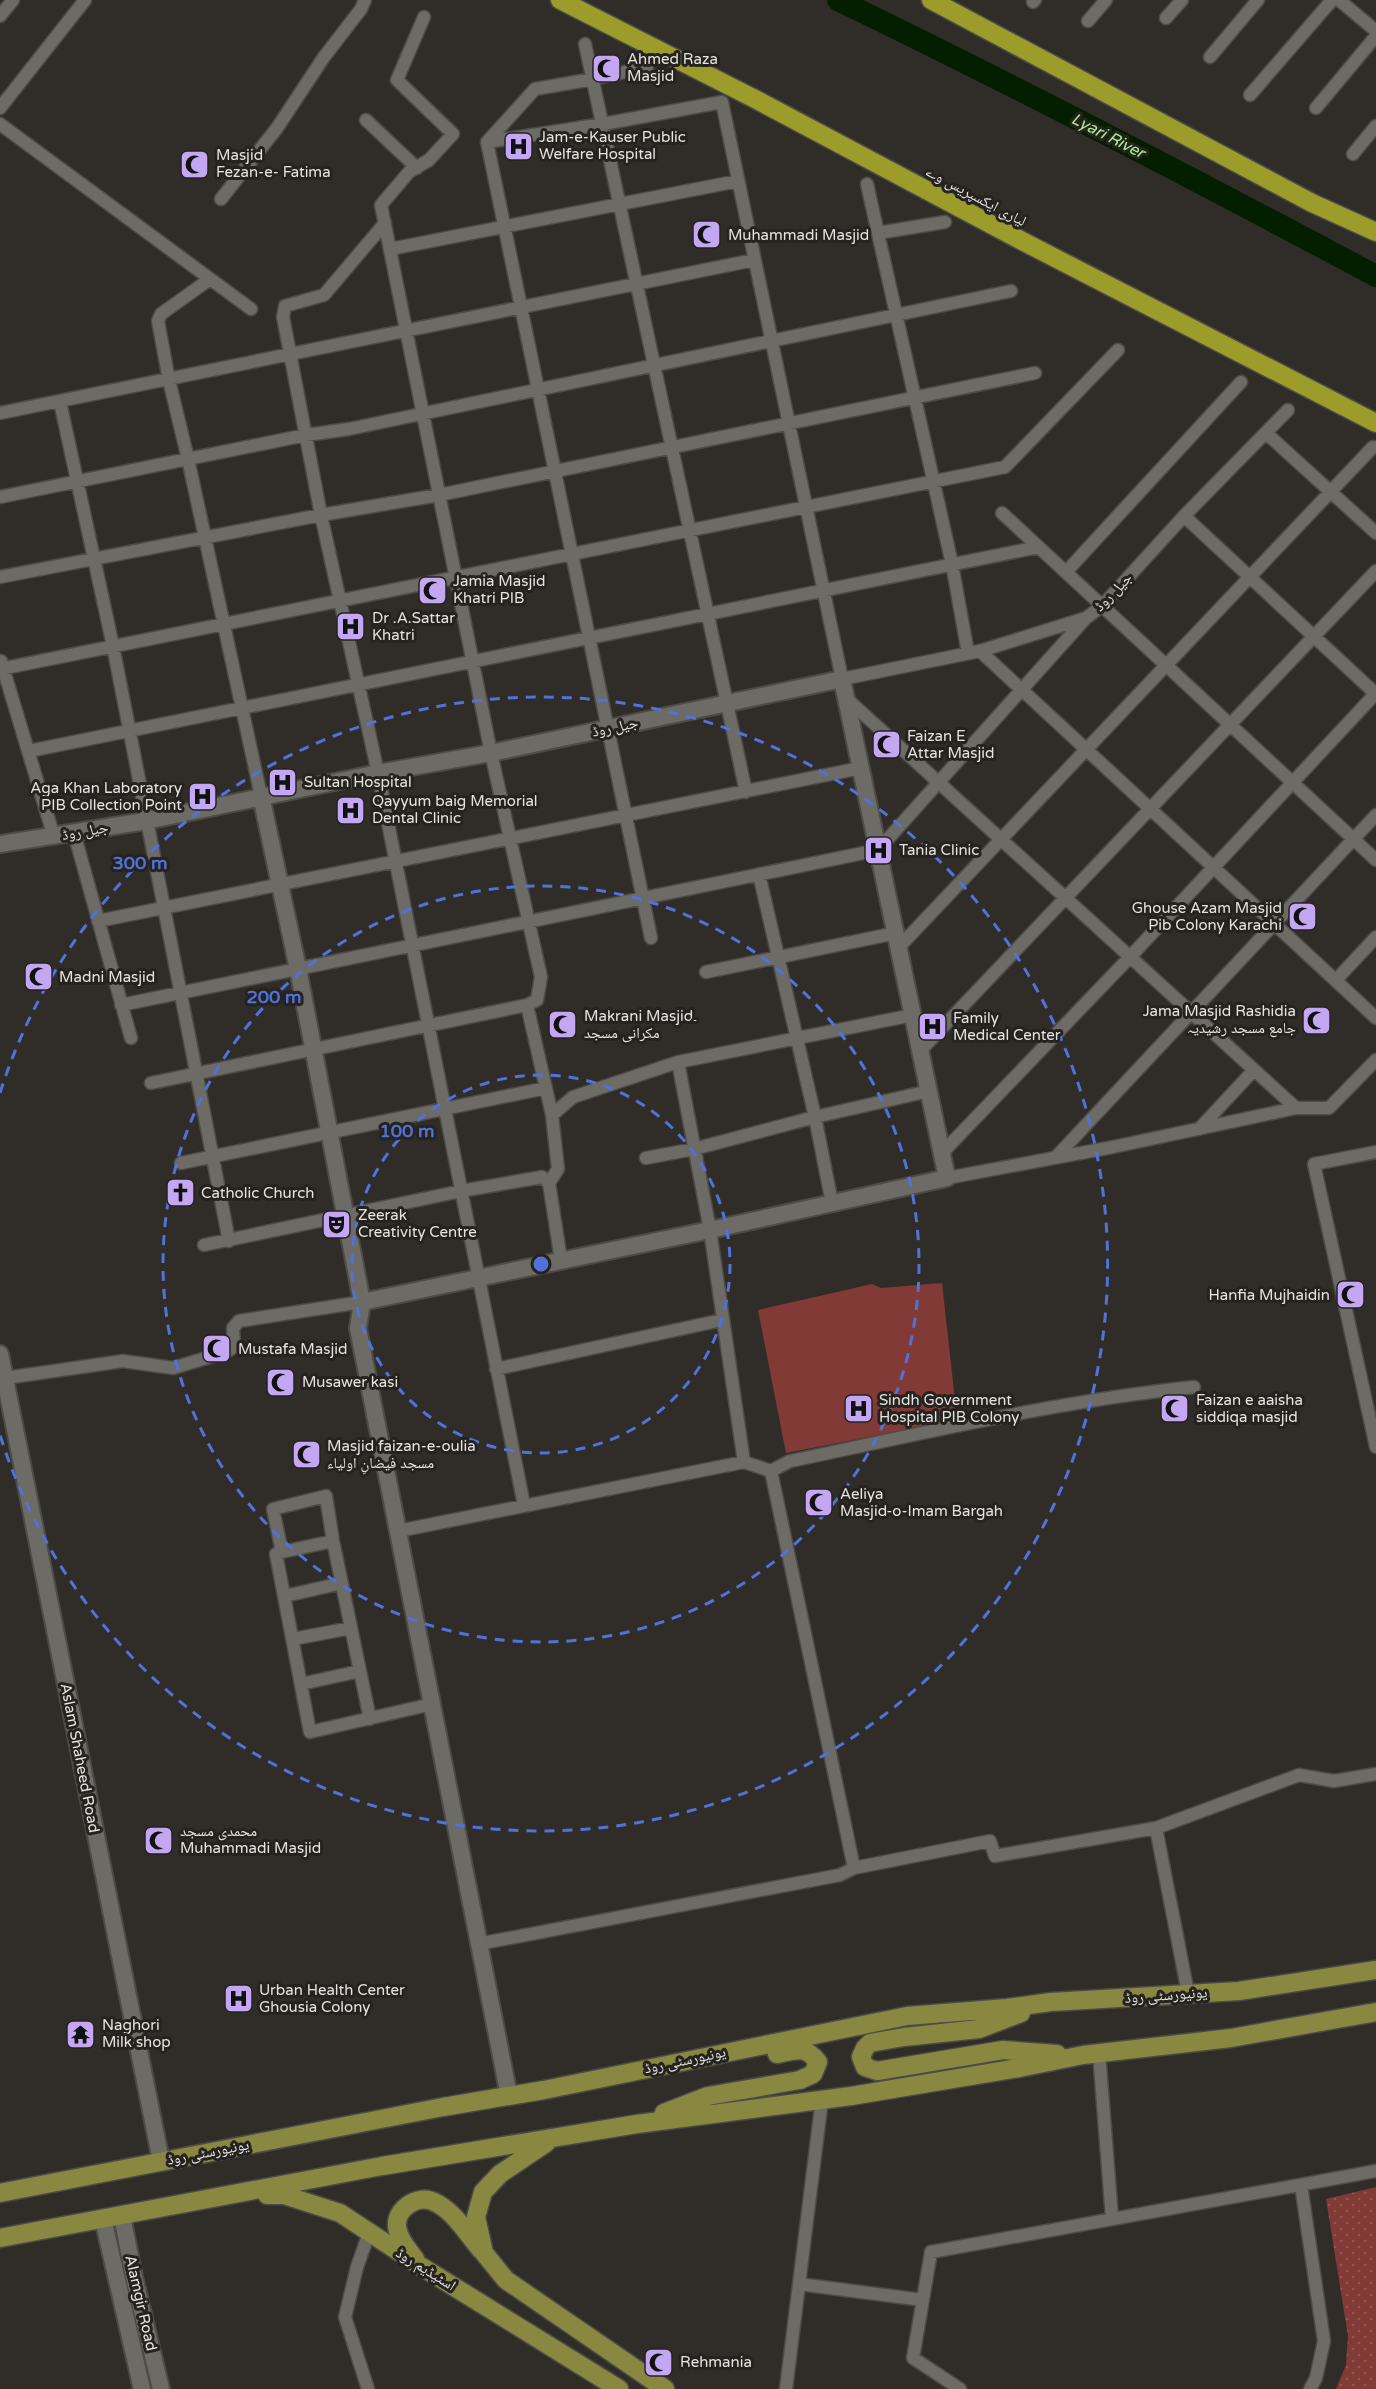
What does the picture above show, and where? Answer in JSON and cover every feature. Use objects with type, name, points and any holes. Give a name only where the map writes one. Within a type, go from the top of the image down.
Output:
[{"type":"highway","name":"لیاری ایکسپریس وے","points":[[560,0],[755,99],[1026,243],[1376,423]]},
{"type":"highway","points":[[931,0],[1312,203],[1376,232]]},
{"type":"main road","name":"یونیورسٹی روڈ","points":[[0,2193],[509,2096],[907,2016],[1051,2002],[1239,1991],[1376,1970]]},
{"type":"main road","points":[[1051,2002],[979,2029],[870,2043],[861,2058],[865,2067],[877,2071],[1003,2050],[1091,2054]]},
{"type":"main road","points":[[0,2238],[382,2166],[637,2124],[822,2099],[1019,2068],[1091,2054],[1231,2038],[1376,2012]]},
{"type":"main road","points":[[637,2124],[708,2096],[800,2080],[813,2074],[818,2062],[811,2053],[801,2049],[749,2059],[703,2056]]},
{"type":"main road","points":[[484,2253],[476,2217],[483,2192],[500,2174],[553,2139]]},
{"type":"main road","points":[[0,2186],[28,2187]]},
{"type":"main road","name":"اسٹیڈیم روڈ","points":[[218,2197],[285,2195],[340,2213],[422,2267],[619,2389]]},
{"type":"main road","points":[[422,2267],[402,2242],[397,2225],[398,2218],[406,2206],[421,2199],[430,2200],[451,2214],[506,2280],[665,2389]]},
{"type":"street","points":[[0,16],[13,0]]},
{"type":"street","points":[[0,108],[85,0]]},
{"type":"street","points":[[221,200],[277,128],[324,57],[361,9],[365,0]]},
{"type":"street","points":[[1088,21],[1106,0]]},
{"type":"street","points":[[1166,18],[1182,0]]},
{"type":"street","points":[[1210,57],[1258,0]]},
{"type":"street","points":[[1250,96],[1332,0]]},
{"type":"street","points":[[1339,0],[1376,31]]},
{"type":"street","points":[[151,1083],[527,1005],[537,1000],[540,977],[491,753],[381,205],[409,172],[429,160],[453,134],[397,80],[424,17]]},
{"type":"street","points":[[1316,108],[1376,36]]},
{"type":"street","points":[[585,44],[746,792]]},
{"type":"street","points":[[486,142],[535,89],[647,67]]},
{"type":"street","points":[[486,142],[603,124],[722,102],[947,1178]]},
{"type":"street","points":[[366,120],[417,168]]},
{"type":"street","points":[[0,124],[251,309]]},
{"type":"street","points":[[1353,154],[1376,126]]},
{"type":"street","points":[[486,142],[651,938]]},
{"type":"street","points":[[390,249],[738,181]]},
{"type":"street","points":[[867,184],[932,481],[974,652],[1022,689],[1376,1017]]},
{"type":"street","points":[[878,233],[945,222]]},
{"type":"street","points":[[385,223],[324,296],[285,306],[283,309],[321,515],[378,773],[524,1505]]},
{"type":"street","points":[[0,413],[754,260]]},
{"type":"street","points":[[210,279],[158,318],[160,338],[206,538],[298,969],[362,1302],[357,1328],[509,2096]]},
{"type":"street","points":[[0,497],[306,435],[349,429],[1011,291]]},
{"type":"street","points":[[54,837],[1,665],[340,602],[1005,466],[1118,350]]},
{"type":"street","points":[[0,577],[321,515],[439,495],[1035,373]]},
{"type":"street","points":[[1066,572],[1241,382]]},
{"type":"street","points":[[60,402],[113,646],[229,1241]]},
{"type":"street","name":"جیل روڈ","points":[[0,844],[146,821],[261,796],[491,753],[974,652],[1086,618],[1102,606],[1184,516],[1288,410]]},
{"type":"street","points":[[1266,433],[1376,533]]},
{"type":"street","points":[[706,972],[778,956],[897,940],[1001,839],[1373,447]]},
{"type":"street","points":[[1002,513],[1376,860]]},
{"type":"street","points":[[942,1153],[1130,957],[1376,693],[1184,516]]},
{"type":"street","points":[[29,752],[1039,547]]},
{"type":"street","points":[[920,1051],[1376,571]]},
{"type":"street","points":[[121,1005],[878,850],[1086,618]]},
{"type":"street","points":[[847,699],[1296,1108]]},
{"type":"street","points":[[98,921],[861,768]]},
{"type":"street","points":[[1055,1158],[1376,815]]},
{"type":"street","points":[[74,833],[131,1038]]},
{"type":"street","points":[[759,874],[815,1117],[832,1203]]},
{"type":"street","points":[[1336,980],[1376,938]]},
{"type":"street","points":[[527,1005],[552,1115],[558,1169],[549,1183]]},
{"type":"street","points":[[552,1115],[573,1097],[678,1062],[913,1015]]},
{"type":"street","points":[[5,1378],[123,1361],[173,1368],[226,1352],[234,1347],[233,1328],[239,1321],[362,1302],[478,1276],[711,1230],[947,1178],[1296,1108],[1329,1108],[1376,1060]]},
{"type":"street","points":[[678,1062],[711,1230],[744,1462]]},
{"type":"street","points":[[1199,1129],[1254,1070]]},
{"type":"street","points":[[181,1163],[546,1088]]},
{"type":"street","points":[[646,1158],[694,1149],[815,1117],[929,1091]]},
{"type":"street","points":[[1376,1152],[1314,1164],[1376,1447]]},
{"type":"street","points":[[204,1245],[461,1191],[542,1177],[549,1183],[561,1260]]},
{"type":"street","points":[[496,1369],[722,1320]]},
{"type":"street","name":"Aslam Shaheed Road","points":[[0,1354],[161,2161]]},
{"type":"street","points":[[398,1531],[744,1462],[771,1471],[790,1461],[1027,1411],[1120,1394],[1194,1387]]},
{"type":"street","points":[[771,1471],[854,1868]]},
{"type":"street","points":[[282,1552],[273,1509],[326,1496],[333,1541],[370,1719]]},
{"type":"street","points":[[333,1541],[276,1554],[310,1732],[432,1704]]},
{"type":"street","points":[[285,1596],[342,1583]]},
{"type":"street","points":[[293,1639],[351,1628]]},
{"type":"street","points":[[301,1684],[360,1671]]},
{"type":"street","points":[[478,1944],[840,1875],[854,1868],[990,1841],[995,1856],[1156,1828],[1299,1775],[1334,1781],[1376,1774]]},
{"type":"street","points":[[1156,1828],[1188,1993]]},
{"type":"street","points":[[1091,2054],[1112,2218]]},
{"type":"street","points":[[786,2389],[822,2099]]},
{"type":"street","points":[[960,2389],[913,2358],[931,2252],[1376,2171]]},
{"type":"street","points":[[1301,2185],[1324,2341],[1316,2378],[1310,2389]]},
{"type":"street","name":"Alamgir Road","points":[[122,2216],[161,2389]]},
{"type":"street","name":"Alamgir Road","points":[[103,2219],[142,2389]]},
{"type":"street","points":[[368,2389],[345,2317],[357,2266],[369,2233]]},
{"type":"street","points":[[799,2284],[923,2300]]},
{"type":"shaded area","points":[[942,1283],[956,1409],[950,1421],[786,1453],[758,1310],[872,1284],[881,1288]]},
{"type":"shaded area","points":[[1376,2187],[1376,2389],[1336,2389],[1346,2365],[1348,2336],[1326,2199]]},
{"type":"waterway","name":"Lyari River","points":[[838,0],[1108,135],[1376,276]]},
{"type":"place","name":"Ahmed Raza Masjid","points":[[606,68]]},
{"type":"place","name":"Jam-e-Kauser Public Welfare Hospital","points":[[518,146]]},
{"type":"place","name":"Masjid Fezan-e- Fatima","points":[[195,164]]},
{"type":"place","name":"Muhammadi Masjid","points":[[707,235]]},
{"type":"place","name":"Jamia Masjid Khatri PIB","points":[[432,590]]},
{"type":"place","name":"Dr .A.Sattar Khatri","points":[[351,627]]},
{"type":"place","name":"Faizan E Attar Masjid","points":[[886,745]]},
{"type":"place","name":"Sultan Hospital","points":[[283,782]]},
{"type":"place","name":"Aga Khan Laboratory PIB Collection Point","points":[[203,797]]},
{"type":"place","name":"Qayyum baig Memorial Dental Clinic","points":[[351,810]]},
{"type":"place","name":"Tania Clinic","points":[[878,850]]},
{"type":"place","name":"Ghouse Azam Masjid Pib Colony Karachi","points":[[1303,917]]},
{"type":"place","name":"Madni Masjid","points":[[38,977]]},
{"type":"place","name":"Jama Masjid Rashidia جامع مسجد رشیدیہ","points":[[1317,1020]]},
{"type":"place","name":"Makrani Masjid۔ مکرانی مسجد","points":[[563,1025]]},
{"type":"place","name":"Family Medical Center","points":[[932,1027]]},
{"type":"place","name":"Catholic Church","points":[[180,1193]]},
{"type":"place","name":"Zeerak Creativity Centre","points":[[337,1224]]},
{"type":"place","name":"Hanfia Mujhaidin","points":[[1351,1295]]},
{"type":"place","name":"Mustafa Masjid","points":[[217,1349]]},
{"type":"place","name":"Musawer kasi","points":[[281,1382]]},
{"type":"place","name":"Sindh Government Hospital PIB Colony","points":[[858,1409]]},
{"type":"place","name":"Faizan e aaisha siddiqa masjid","points":[[1175,1409]]},
{"type":"place","name":"Masjid faizan-e-oulia مسجد فیضانِ اولیاء","points":[[306,1455]]},
{"type":"place","name":"Aeliya Masjid-o-Imam Bargah","points":[[819,1503]]},
{"type":"place","name":"محمدی مسجد Muhammadi Masjid","points":[[159,1840]]},
{"type":"place","name":"Urban Health Center Ghousia Colony","points":[[238,1999]]},
{"type":"place","name":"Naghori Milk shop","points":[[81,2034]]},
{"type":"place","name":"Rehmania","points":[[659,2362]]}]
